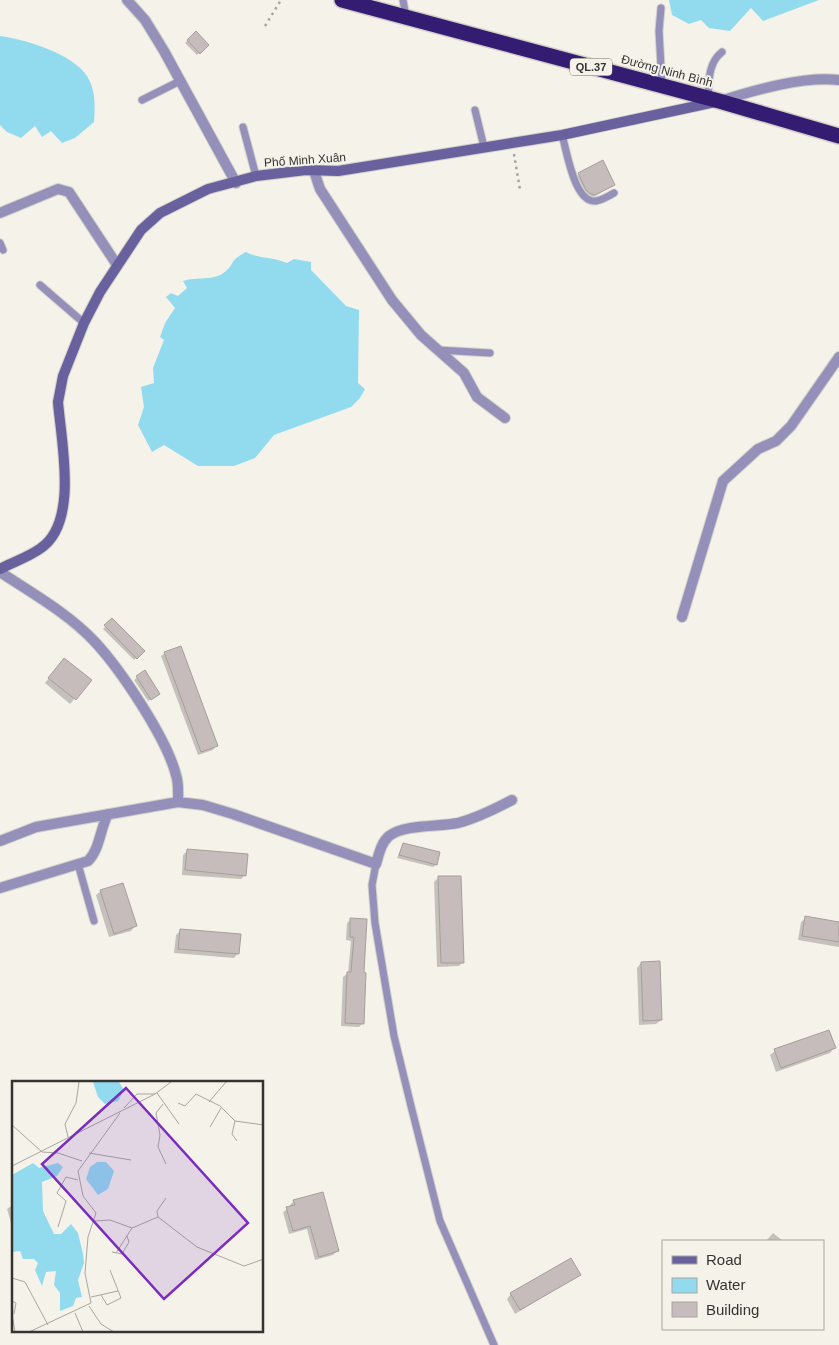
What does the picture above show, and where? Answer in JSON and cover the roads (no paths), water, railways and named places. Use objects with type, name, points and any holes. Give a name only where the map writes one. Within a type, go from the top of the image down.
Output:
[{"type":"highway","name":"Đường Ninh Bình","points":[[342,0],[713,99],[839,136]]},
{"type":"street","points":[[131,1],[145,20],[236,183]]},
{"type":"street","points":[[713,99],[812,80],[839,80]]},
{"type":"street","name":"Phố Minh Xuân","points":[[0,570],[42,548],[58,524],[65,493],[58,402],[63,376],[84,323],[100,292],[141,230],[160,213],[208,189],[236,183],[256,176],[283,172],[338,171],[512,143],[562,134],[713,99]]},
{"type":"street","points":[[314,171],[320,189],[392,300],[421,335],[464,373],[477,397],[505,418]]},
{"type":"street","points":[[0,213],[58,189],[64,189],[69,192],[117,265]]},
{"type":"street","points":[[682,618],[723,481],[753,453],[776,441],[791,426],[839,357]]},
{"type":"street","points":[[0,570],[72,621],[95,642],[132,690],[159,737],[176,774],[178,802]]},
{"type":"street","points":[[0,841],[36,827],[178,802],[202,805],[234,814],[376,864],[382,845],[388,837],[398,831],[458,823],[479,816],[512,800]]},
{"type":"street","points":[[0,888],[88,861],[94,854],[101,826],[108,814]]},
{"type":"lane","points":[[403,0],[406,17]]},
{"type":"lane","points":[[661,8],[659,32],[662,86]]},
{"type":"lane","points":[[713,99],[711,66],[714,58],[722,52]]},
{"type":"lane","points":[[142,100],[180,81]]},
{"type":"lane","points":[[474,110],[484,147]]},
{"type":"lane","points":[[243,127],[256,176]]},
{"type":"lane","points":[[562,134],[581,194],[589,200],[597,201],[614,192]]},
{"type":"lane","points":[[40,285],[84,323]]},
{"type":"lane","points":[[438,350],[490,352]]},
{"type":"lane","points":[[78,864],[94,921]]},
{"type":"lane","points":[[376,864],[372,885],[375,923],[394,1036],[411,1106],[440,1221],[494,1345]]},
{"type":"water","points":[[669,0],[819,0],[763,21],[751,8],[730,31],[709,28],[701,20],[689,24],[672,15]]},
{"type":"water","points":[[0,36],[22,40],[48,49],[60,54],[80,68],[87,76],[92,87],[95,105],[94,122],[75,138],[62,143],[51,131],[42,137],[35,126],[21,138],[7,132],[0,125]]},
{"type":"water","points":[[246,252],[287,263],[294,259],[311,262],[311,270],[346,306],[359,310],[358,383],[365,389],[360,398],[351,407],[274,435],[255,458],[234,466],[198,466],[164,445],[152,452],[138,425],[144,407],[141,387],[154,383],[153,368],[164,340],[160,337],[165,323],[175,308],[166,297],[171,293],[178,296],[187,288],[183,281],[211,278],[221,274]]}]
